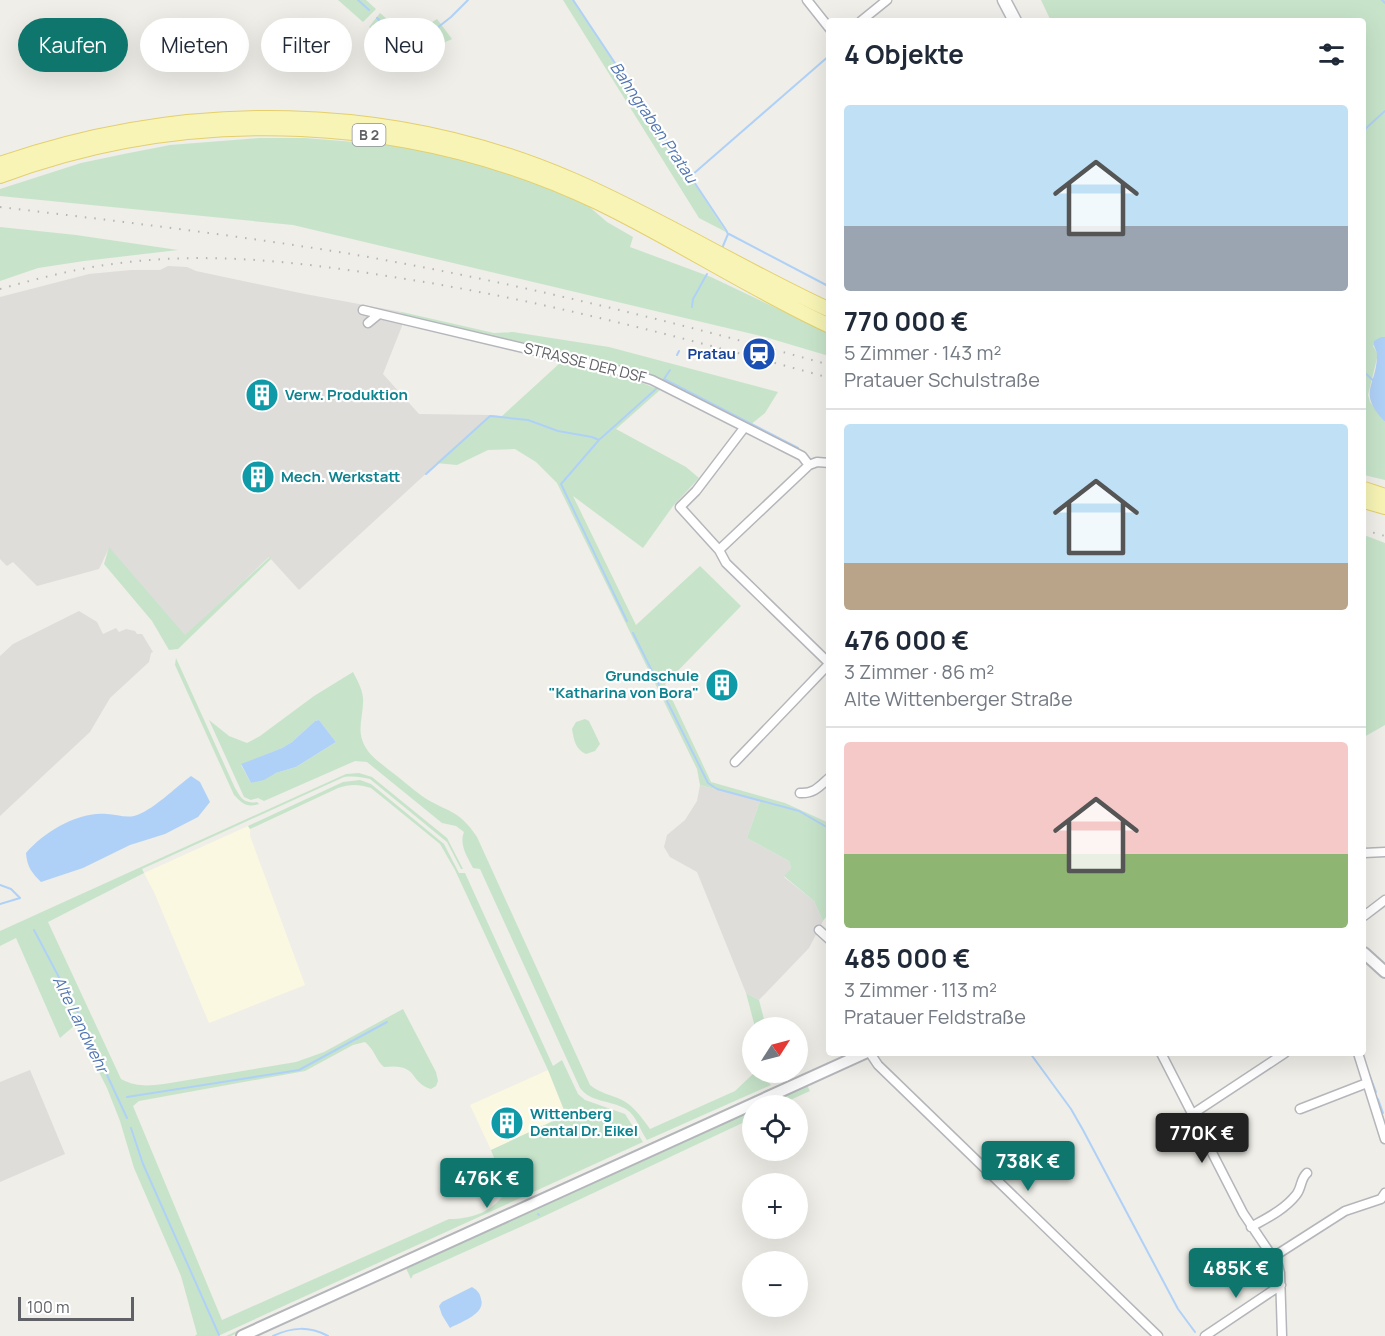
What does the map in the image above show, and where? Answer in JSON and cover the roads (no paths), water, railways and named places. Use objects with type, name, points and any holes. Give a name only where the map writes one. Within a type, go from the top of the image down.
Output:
[{"type":"main road","points":[[1004,0],[1013,18]]},
{"type":"main road","name":"B 2","points":[[0,164],[90,137],[145,126],[189,121],[282,117],[345,121],[404,129],[494,151],[546,168],[622,203],[826,308]]},
{"type":"main road","name":"B 2","points":[[0,176],[60,156],[93,148],[149,137],[192,132],[285,129],[351,133],[400,140],[487,160],[538,177],[586,197],[637,222],[769,296],[826,324]]},
{"type":"main road","points":[[1366,490],[1385,496]]},
{"type":"main road","points":[[1366,502],[1385,507]]},
{"type":"street","points":[[807,0],[826,24]]},
{"type":"street","points":[[865,18],[887,0]]},
{"type":"street","name":"STRASSE DER DSF","points":[[363,310],[633,374],[670,388],[802,456],[809,465]]},
{"type":"street","points":[[368,323],[379,314]]},
{"type":"street","points":[[744,428],[696,491],[680,507],[719,550],[726,563],[826,661]]},
{"type":"street","points":[[719,550],[809,465],[817,462],[826,463]]},
{"type":"street","points":[[735,762],[826,667]]},
{"type":"street","points":[[800,793],[815,790],[826,780]]},
{"type":"street","points":[[1366,853],[1385,852]]},
{"type":"street","points":[[1366,914],[1385,900]]},
{"type":"street","points":[[819,930],[826,936]]},
{"type":"street","points":[[1366,955],[1385,972]]},
{"type":"street","points":[[242,1336],[858,1056]]},
{"type":"street","points":[[872,1056],[878,1065],[1158,1336]]},
{"type":"street","points":[[1162,1056],[1251,1227],[1274,1257],[1280,1273],[1282,1336]]},
{"type":"street","points":[[1191,1115],[1280,1056]]},
{"type":"street","points":[[1359,1056],[1385,1139]]},
{"type":"street","points":[[1300,1109],[1367,1083]]},
{"type":"street","points":[[1251,1227],[1277,1212],[1298,1193],[1303,1177],[1307,1173]]},
{"type":"street","points":[[1274,1257],[1345,1211],[1384,1198]]},
{"type":"street","points":[[1205,1336],[1281,1285]]},
{"type":"water","points":[[1385,337],[1385,422],[1376,412],[1370,396],[1377,355],[1374,341]]},
{"type":"water","points":[[319,720],[336,742],[296,767],[251,783],[241,764],[282,748]]},
{"type":"water","points":[[191,776],[200,782],[210,802],[198,817],[165,834],[130,845],[83,868],[41,882],[30,869],[26,853],[33,845],[62,824],[96,814],[127,817],[141,814]]},
{"type":"water","points":[[472,1287],[480,1295],[482,1304],[480,1309],[472,1317],[450,1328],[439,1306],[442,1302]]},
{"type":"waterway","name":"Bahngraben Pratau","points":[[358,0],[369,10]]},
{"type":"waterway","name":"Bahngraben Pratau","points":[[445,22],[468,0]]},
{"type":"waterway","name":"Bahngraben Pratau","points":[[573,0],[726,230],[728,234],[723,246]]},
{"type":"waterway","points":[[1382,0],[1385,3]]},
{"type":"waterway","points":[[692,175],[826,58]]},
{"type":"waterway","points":[[1366,128],[1385,111]]},
{"type":"waterway","points":[[729,234],[826,285]]},
{"type":"waterway","name":"Bahngraben Pratau","points":[[692,307],[693,299],[707,274]]},
{"type":"waterway","name":"Bahngraben Pratau","points":[[677,355],[679,351]]},
{"type":"waterway","points":[[670,370],[664,379],[798,448]]},
{"type":"waterway","points":[[1366,374],[1375,382]]},
{"type":"waterway","name":"Bahngraben Pratau","points":[[627,621],[561,484],[599,440],[656,389]]},
{"type":"waterway","points":[[426,474],[490,416],[528,420],[558,431],[599,440]]},
{"type":"waterway","name":"Bahngraben Pratau","points":[[633,633],[708,783],[717,789],[799,811],[826,827]]},
{"type":"waterway","name":"Alte Landwehr","points":[[0,885],[11,889],[20,898],[0,904]]},
{"type":"waterway","name":"Alte Landwehr","points":[[34,930],[81,1019],[127,1118]]},
{"type":"waterway","points":[[127,1097],[299,1070],[387,1022]]},
{"type":"waterway","name":"Bahngraben Pratau","points":[[1032,1056],[1071,1109],[1178,1309],[1195,1332]]},
{"type":"waterway","points":[[1366,1066],[1376,1092]]},
{"type":"waterway","points":[[1378,1099],[1383,1113]]},
{"type":"waterway","points":[[131,1128],[143,1164],[219,1335]]},
{"type":"waterway","points":[[528,1190],[529,1195]]},
{"type":"waterway","points":[[273,1336],[300,1329],[328,1336]]},
{"type":"railway","points":[[0,207],[264,241],[412,265],[592,304],[826,364]]},
{"type":"railway","points":[[0,289],[44,277],[120,263],[190,258],[296,263],[455,287],[563,309],[826,377]]},
{"type":"railway","points":[[1366,531],[1385,536]]},
{"type":"place","name":"Pratau","points":[[759,354]]},
{"type":"place","name":"Verw. Produktion","points":[[262,395]]},
{"type":"place","name":"Mech. Werkstatt","points":[[258,477]]},
{"type":"place","name":"Grundschule \"Katharina von Bora\"","points":[[722,685]]},
{"type":"place","name":"Wittenberg Dental Dr. Eikel","points":[[507,1123]]}]
